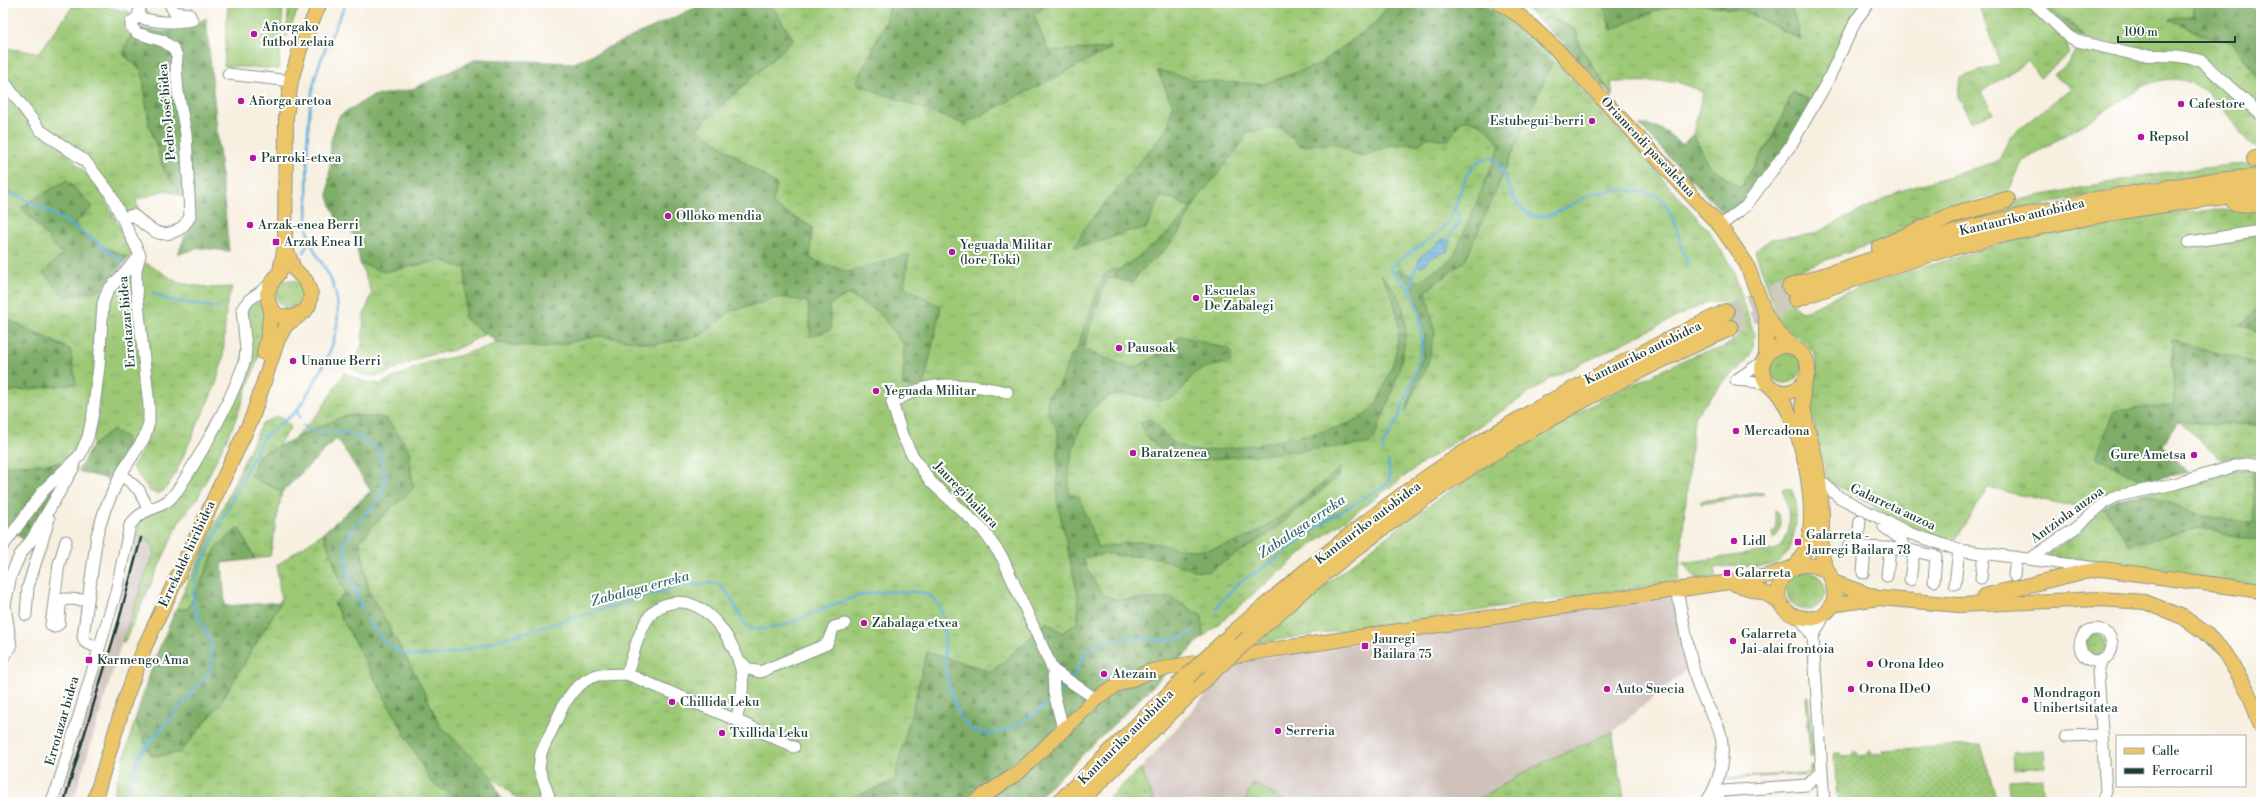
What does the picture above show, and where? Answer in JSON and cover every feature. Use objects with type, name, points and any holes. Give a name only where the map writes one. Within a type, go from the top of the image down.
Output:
[{"type":"highway","name":"Kantauriko autobidea","points":[[1793,293],[1970,228],[2096,200],[2208,182],[2261,177]]},
{"type":"highway","name":"Kantauriko autobidea","points":[[1793,293],[1866,274],[1968,243],[2026,229],[2188,200],[2261,192]]},
{"type":"highway","points":[[1793,293],[1828,267],[1876,250],[1955,214],[2007,200]]},
{"type":"highway","points":[[2188,200],[2210,204],[2261,204]]},
{"type":"highway","name":"Kantauriko autobidea","points":[[1060,802],[1227,639],[1316,562],[1452,462],[1580,384],[1726,312]]},
{"type":"highway","name":"Kantauriko autobidea","points":[[1078,802],[1214,670],[1324,572],[1458,473],[1589,394],[1662,358],[1730,328]]},
{"type":"main road","name":"Oriamendi pasealekua","points":[[1500,3],[1521,17],[1558,50],[1720,226],[1746,263],[1766,315],[1779,334],[1793,346]]},
{"type":"main road","points":[[285,246],[294,269],[310,288],[311,300],[305,311],[299,316],[293,317],[280,316],[270,305],[267,294],[272,282],[280,271],[285,246],[286,117],[291,80],[300,48],[318,5]]},
{"type":"main road","points":[[272,282],[285,274],[300,277]]},
{"type":"main road","name":"Errekalde hiribidea","points":[[87,802],[119,700],[144,631],[229,450],[247,407],[268,337],[270,305]]},
{"type":"main road","name":"Oriamendi pasealekua","points":[[1764,359],[1766,315]]},
{"type":"main road","name":"Errekalde hiribidea","points":[[94,802],[125,700],[145,646],[252,418],[278,339],[286,325],[299,316]]},
{"type":"main road","points":[[1781,603],[1779,586],[1803,555],[1808,541],[1810,520],[1806,469],[1794,423],[1788,407],[1770,387],[1761,371],[1764,359],[1775,347],[1785,345],[1793,346],[1800,350],[1806,358],[1808,367],[1804,382],[1802,405],[1813,444],[1819,480],[1822,512],[1822,558],[1830,578],[1834,598],[1828,608]]},
{"type":"main road","points":[[1770,387],[1790,392],[1799,388],[1804,382]]},
{"type":"main road","points":[[974,802],[1018,773],[1096,699],[1126,681],[1168,667],[1252,652],[1763,577],[1792,568],[1813,564],[1830,578],[1879,598],[1926,603],[1958,604],[2123,599],[2145,602],[2167,609],[2194,624],[2225,653],[2249,693],[2261,726]]},
{"type":"main road","points":[[1926,603],[2005,592],[2078,573],[2102,569],[2261,591]]},
{"type":"main road","points":[[1726,582],[1765,593],[1781,603],[1786,610],[1801,619],[1810,619],[1828,608],[1879,598]]},
{"type":"street","points":[[142,3],[138,17],[154,22],[170,23],[192,20],[189,14],[174,12],[170,4]]},
{"type":"street","points":[[1720,226],[1746,206],[1791,145],[1827,82],[1856,20],[1869,3]]},
{"type":"street","points":[[2034,3],[2068,36],[2077,41],[2137,55],[2177,56],[2200,60],[2261,115]]},
{"type":"street","name":"Pedro José bidea","points":[[123,218],[133,215],[152,230],[168,233],[178,231],[186,226],[190,216],[186,165],[186,134],[178,92],[176,68],[177,56],[173,48],[163,41],[137,33],[130,26],[131,22],[138,17]]},
{"type":"street","points":[[228,74],[291,80]]},
{"type":"street","points":[[3,80],[40,130],[85,161],[110,193],[140,255]]},
{"type":"street","points":[[2189,242],[2261,231]]},
{"type":"street","name":"Errotazar bidea","points":[[3,657],[11,647],[5,604],[11,575],[20,555],[32,539],[80,455],[88,437],[93,413],[99,367],[103,303],[108,290],[140,255]]},
{"type":"street","name":"Errotazar bidea","points":[[98,648],[85,642],[83,637],[97,535],[104,508],[121,474],[144,438],[149,423],[148,399],[136,285],[136,270],[140,255]]},
{"type":"street","name":"Errotazar bidea","points":[[51,802],[58,786],[98,648],[116,592],[130,525],[137,516],[148,508],[171,499],[178,490],[217,424],[245,360],[246,349],[242,309],[272,282]]},
{"type":"street","points":[[253,298],[270,305]]},
{"type":"street","points":[[1764,359],[1736,380],[1770,387]]},
{"type":"street","name":"Jauregi bailara","points":[[1007,392],[983,386],[930,386],[916,390],[892,402],[902,435],[911,453],[932,482],[982,529],[1002,557],[1053,670],[1054,693],[1063,729]]},
{"type":"street","name":"Errotazar bidea","points":[[3,546],[44,490],[80,455]]},
{"type":"street","name":"Antziola auzoa","points":[[2030,559],[2078,526],[2104,503],[2117,496],[2174,484],[2235,466],[2247,464],[2261,466]]},
{"type":"street","points":[[121,474],[139,490],[148,508]]},
{"type":"street","name":"Galarreta auzoa","points":[[1819,480],[1839,497],[1909,533],[1959,550],[2066,563],[2102,569]]},
{"type":"street","name":"Errotazar bidea","points":[[26,614],[28,586],[57,495]]},
{"type":"street","points":[[1822,512],[1833,498],[1839,497]]},
{"type":"street","points":[[1869,512],[1870,518],[1901,539],[1909,550],[1910,580]]},
{"type":"street","points":[[1860,521],[1857,547],[1863,573]]},
{"type":"street","points":[[66,541],[59,564],[51,625],[54,627],[59,624],[60,605],[64,599],[87,600]]},
{"type":"street","points":[[1857,547],[1909,550],[1936,556],[1934,581]]},
{"type":"street","points":[[1887,576],[1890,548]]},
{"type":"street","points":[[1955,584],[1959,550]]},
{"type":"street","points":[[1981,578],[1984,553]]},
{"type":"street","points":[[2014,574],[2016,557]]},
{"type":"street","points":[[1672,590],[1678,596],[1699,688],[1720,732],[1722,752],[1716,787],[1807,785],[1822,771]]},
{"type":"street","points":[[627,674],[646,621],[654,611],[664,604],[678,601],[688,602],[700,607],[710,615],[739,660],[749,669],[760,672],[827,644],[834,627],[845,624]]},
{"type":"street","points":[[1813,636],[1828,608]]},
{"type":"street","points":[[1801,619],[1813,636],[1824,802]]},
{"type":"street","points":[[2102,659],[2096,660],[2089,658],[2082,653],[2081,642],[2087,632],[2096,629],[2104,632],[2111,639],[2111,651],[2102,659],[2098,672],[2106,800]]},
{"type":"street","points":[[2089,658],[2098,672]]},
{"type":"street","points":[[736,720],[742,696],[742,675],[739,660]]},
{"type":"street","points":[[1053,670],[1096,699]]},
{"type":"street","points":[[551,802],[539,769],[541,753],[564,704],[586,680],[597,675],[627,674],[736,720],[794,748]]},
{"type":"street","points":[[2066,736],[2102,735]]},
{"type":"street","points":[[1807,785],[1824,802]]},
{"type":"shaded area","points":[[136,537],[148,539],[155,552],[129,619],[73,802],[59,802],[104,657]]},
{"type":"shaded area","points":[[1666,594],[1674,600],[1687,669],[1612,732],[1541,763],[1473,802],[1285,802],[1254,783],[1244,802],[1154,802],[1150,795],[1141,768],[1235,662]]},
{"type":"green space","points":[[75,3],[105,3],[109,8],[130,12],[124,29],[131,35],[123,54],[142,71],[149,124],[164,170],[181,196],[165,190],[136,200],[139,210],[125,213],[58,137],[35,119],[3,76],[3,48],[39,53]]},
{"type":"green space","name":"Añorgako futbol zelaia","points":[[228,3],[283,3],[279,69],[224,66]]},
{"type":"green space","points":[[289,3],[301,3],[286,37]]},
{"type":"green space","points":[[706,3],[770,3],[794,40],[696,128],[777,185],[772,205],[812,227],[810,259],[849,272],[909,254],[904,286],[941,307],[923,389],[903,386],[904,345],[879,312],[848,294],[829,305],[831,329],[811,337],[808,302],[780,297],[731,311],[700,336],[655,344],[598,336],[544,348],[498,343],[465,319],[466,269],[441,260],[384,272],[360,263],[355,237],[336,218],[328,197],[331,140],[339,116],[372,96],[410,90],[477,59],[574,63]]},
{"type":"green space","points":[[770,3],[891,3],[886,21],[856,84],[1111,48],[1048,51],[1034,15],[1050,3],[1482,3],[1497,10],[1543,49],[1632,144],[1708,230],[1733,269],[1754,334],[1753,350],[1743,365],[1725,380],[1694,417],[1678,582],[1256,643],[1326,584],[1398,528],[1473,475],[1511,451],[1568,417],[1620,390],[1692,356],[1728,345],[1740,333],[1724,302],[1707,302],[1550,379],[1420,465],[1311,545],[1203,637],[1202,616],[1172,598],[1118,600],[1102,595],[1086,567],[1075,539],[1067,547],[1078,595],[1078,622],[1063,633],[1047,622],[992,672],[927,652],[894,781],[842,802],[522,802],[492,777],[439,724],[419,681],[369,591],[360,542],[374,524],[413,489],[409,449],[386,418],[346,415],[295,438],[321,410],[344,373],[362,381],[380,384],[426,363],[458,356],[498,343],[544,348],[598,336],[655,344],[700,336],[731,311],[780,297],[808,302],[811,337],[829,305],[848,294],[879,312],[904,345],[903,385],[923,389],[904,286],[909,255],[849,272],[810,259],[812,227],[772,205],[777,185],[696,128],[794,40]]},
{"type":"green space","points":[[891,3],[1050,3],[1034,15],[1048,51],[1112,48],[964,124],[856,84],[886,21]]},
{"type":"green space","points":[[1389,3],[1475,3],[1495,12],[1552,63],[1465,261],[1426,291],[1435,332],[1428,363],[1405,412],[1423,356],[1425,338],[1421,312],[1413,286],[1396,271],[1400,268],[1418,282],[1453,258],[1500,146],[1490,131],[1476,122],[1464,120],[1459,124],[1448,141],[1429,137],[1419,144],[1392,145],[1364,156],[1352,153],[1334,143],[1300,146],[1281,128],[1247,132],[1243,142],[1196,201],[1180,232],[1163,252],[1139,273],[1132,283],[1111,277],[1107,278],[1083,349],[1133,369],[1162,352],[1181,336],[1229,349],[1232,355],[1230,362],[1198,371],[1191,377],[1180,392],[1173,397],[1154,400],[1132,394],[1126,394],[1111,396],[1098,404],[1088,415],[1074,446],[1070,463],[1069,493],[1079,497],[1098,548],[1138,542],[1197,550],[1217,548],[1236,542],[1274,521],[1310,494],[1341,467],[1338,477],[1267,535],[1208,572],[1193,570],[1157,558],[1104,554],[1083,558],[1086,567],[1103,595],[1118,600],[1172,598],[1202,616],[1203,637],[1034,802],[842,802],[894,781],[927,652],[992,672],[1047,622],[1062,633],[1078,622],[1078,595],[1057,501],[1058,431],[1047,412],[1048,395],[1060,384],[1070,356],[1076,351],[1103,276],[1115,268],[1117,271],[1122,268],[1150,247],[1168,233],[1191,208],[1171,198],[1160,197],[1146,229],[1129,231],[1106,240],[1074,247],[1088,223],[1167,129],[1173,106],[1157,70],[1200,81],[1263,84],[1318,65],[1377,22]]},
{"type":"green space","points":[[1520,3],[1611,3],[1604,7],[1611,30],[1660,9],[1691,3],[1742,10],[1800,39],[1790,3],[1863,3],[1811,101],[1793,92],[1773,136],[1740,188],[1709,166],[1693,134],[1703,92],[1675,81],[1611,82],[1613,97],[1579,45],[1576,30],[1548,16],[1540,21]]},
{"type":"green space","points":[[1611,3],[1691,3],[1660,9],[1611,30],[1604,7]]},
{"type":"green space","points":[[1691,3],[1790,3],[1801,39],[1742,10]]},
{"type":"green space","points":[[1978,3],[2029,3],[2055,26],[2065,40],[2068,47],[2068,55],[2040,78],[2028,61],[1981,92],[1993,113],[1971,121],[1958,97],[1960,78],[2000,64]]},
{"type":"green space","points":[[2038,3],[2046,3],[2058,15],[2070,22],[2085,38],[2070,33]]},
{"type":"green space","points":[[2046,3],[2195,3],[2194,15],[2170,20],[2212,38],[2232,42],[2261,82],[2261,109],[2209,62],[2139,50],[2085,38],[2070,22],[2058,15]]},
{"type":"green space","points":[[2195,3],[2243,3],[2261,13],[2261,82],[2232,42],[2212,38],[2169,20],[2193,15]]},
{"type":"green space","points":[[1548,16],[1576,30],[1579,45],[1613,97],[1540,21]]},
{"type":"green space","points":[[206,18],[229,251],[200,248],[178,254],[192,218],[192,198],[181,196],[164,170],[149,124],[142,71],[123,54],[134,27],[163,32],[190,26]]},
{"type":"green space","points":[[2078,45],[2185,59],[2202,64],[2261,121],[2261,149],[2253,146],[2247,140],[2219,104],[2199,87],[2175,79],[2161,80],[2146,85],[2022,162],[2008,193],[2004,196],[1972,200],[1880,241],[1789,273],[1784,278],[1784,285],[1794,293],[1791,299],[1796,309],[1803,312],[1836,296],[1883,279],[2039,233],[2174,212],[2222,210],[2261,211],[2261,306],[2240,325],[2261,333],[2261,365],[2172,340],[2174,406],[2115,411],[2097,457],[2144,481],[2112,492],[2086,509],[1988,488],[1953,542],[1911,530],[1855,494],[1828,482],[1809,404],[1817,371],[1815,354],[1804,342],[1786,329],[1779,320],[1755,251],[1771,239],[1814,234],[1900,191],[1999,161],[2009,137],[2071,88],[2053,75],[2062,69],[2068,62]]},
{"type":"green space","points":[[3,86],[97,185],[133,252],[129,258],[95,243],[73,223],[67,180],[62,255],[43,273],[65,297],[103,289],[96,327],[93,387],[87,426],[79,447],[61,463],[3,466],[3,392],[76,383],[70,349],[3,317]]},
{"type":"green space","points":[[1793,92],[1811,101],[1789,143],[1744,204],[1725,215],[1639,125],[1652,126],[1663,130],[1682,145],[1693,134],[1709,166],[1740,188],[1773,136]]},
{"type":"green space","points":[[2261,163],[2261,169],[2174,180],[2048,203],[1921,234],[1980,211],[2027,198],[2154,174]]},
{"type":"green space","points":[[67,180],[93,207],[74,224],[95,243],[129,258],[113,274],[103,289],[65,297],[43,273],[62,254],[21,207]]},
{"type":"green space","points":[[441,260],[466,269],[465,319],[486,334],[454,350],[425,356],[384,374],[372,376],[361,374],[352,368],[362,344],[364,315],[372,293],[360,263],[384,272]]},
{"type":"green space","points":[[146,263],[179,283],[213,288],[232,287],[226,307],[223,359],[216,384],[176,472],[165,490],[157,494],[150,491],[132,467],[145,447],[150,433],[140,304],[141,264]]},
{"type":"green space","points":[[126,274],[131,274],[146,418],[141,435],[129,454],[113,430],[92,446],[98,414],[104,331],[110,295]]},
{"type":"green space","points":[[1381,275],[1396,292],[1400,299],[1405,315],[1406,332],[1399,369],[1393,388],[1374,439],[1368,444],[1194,461],[1168,453],[1155,445],[1149,439],[1140,422],[1151,419],[1173,442],[1190,450],[1204,451],[1251,445],[1307,435],[1352,422],[1364,416],[1378,400],[1392,367],[1398,340],[1397,315],[1394,302]]},
{"type":"green space","points":[[290,280],[300,284],[304,294],[300,304],[290,308],[280,304],[276,294],[280,284]]},
{"type":"green space","points":[[260,303],[265,307],[262,348],[233,426],[197,499],[179,522],[124,643],[122,642],[145,575],[155,552],[148,539],[136,537],[139,528],[136,527],[140,519],[166,506],[240,385],[248,309],[249,305]]},
{"type":"green space","points":[[2261,306],[2261,333],[2240,325]]},
{"type":"green space","points":[[3,317],[70,350],[76,384],[3,392]]},
{"type":"green space","points":[[2172,340],[2261,365],[2258,404],[2261,404],[2261,425],[2179,422],[2162,445],[2188,472],[2144,481],[2096,457],[2114,411],[2174,405]]},
{"type":"green space","points":[[1782,349],[1788,349],[1792,350],[1799,356],[1802,366],[1801,373],[1795,380],[1788,383],[1782,383],[1778,382],[1771,376],[1768,369],[1768,363],[1769,359],[1775,352]]},
{"type":"green space","points":[[346,415],[386,418],[409,449],[413,489],[374,524],[360,542],[369,591],[419,681],[439,724],[492,777],[502,802],[464,802],[431,782],[334,604],[345,593],[323,533],[371,491],[337,438],[282,492],[250,476],[259,455]]},
{"type":"green space","points":[[279,416],[291,427],[277,447],[259,455],[250,476],[282,492],[270,556],[255,559],[239,528],[218,545],[188,609],[176,609],[262,423]]},
{"type":"green space","points":[[2179,422],[2261,425],[2257,456],[2239,456],[2222,460]]},
{"type":"green space","points":[[113,430],[126,437],[129,454],[115,481],[78,471],[92,446]]},
{"type":"green space","points":[[61,463],[58,486],[25,541],[10,529],[3,539],[3,466]]},
{"type":"green space","points":[[2254,469],[2254,524],[2201,516],[2144,493],[2232,470]]},
{"type":"green space","points":[[2254,469],[2261,470],[2261,542],[2200,528],[2130,545],[2103,507],[2120,499],[2144,493],[2201,516],[2253,523]]},
{"type":"green space","points":[[1782,489],[1791,489],[1795,495],[1796,519],[1792,540],[1782,559],[1770,565],[1715,568],[1716,577],[1696,579],[1683,563],[1774,550],[1781,544],[1786,537],[1789,522],[1789,514]]},
{"type":"green space","points":[[1763,492],[1764,494],[1701,504],[1701,501]]},
{"type":"green space","points":[[2103,507],[2130,545],[2200,528],[2261,542],[2261,586],[2045,556],[2080,532]]},
{"type":"green space","points":[[1775,510],[1779,517],[1780,525],[1778,533],[1773,539],[1772,532],[1776,531]]},
{"type":"green space","points":[[239,528],[255,559],[222,563],[225,606],[281,602],[219,705],[180,753],[151,756],[135,720],[153,663],[176,609],[188,609],[218,545]]},
{"type":"green space","points":[[323,533],[345,593],[334,604],[431,782],[464,802],[111,802],[135,720],[151,756],[180,752],[219,705],[281,602],[277,565]]},
{"type":"green space","points":[[1806,572],[1816,575],[1822,581],[1825,591],[1822,601],[1816,607],[1806,610],[1796,607],[1790,601],[1787,591],[1790,581],[1796,575]]},
{"type":"green space","points":[[2096,635],[2103,638],[2106,645],[2103,652],[2096,655],[2089,652],[2086,645],[2089,638]]},
{"type":"green space","points":[[1806,696],[1808,697],[1813,757],[1810,757]]},
{"type":"green space","points":[[1612,732],[1625,802],[1473,802],[1541,763]]},
{"type":"green space","points":[[1981,744],[1997,802],[1837,802],[1834,753],[1841,753],[1841,757],[1853,756],[1853,752],[1856,752],[1857,756],[1868,755],[1868,751],[1871,751],[1872,755],[1884,754],[1883,750]]},
{"type":"green space","points":[[2044,751],[2045,767],[2013,769],[2012,753]]},
{"type":"green space","points":[[1813,766],[1813,772],[1808,774],[1723,778],[1810,773],[1810,767]]},
{"type":"green space","points":[[1141,768],[1154,802],[1104,802]]},
{"type":"green space","points":[[2042,778],[2043,794],[2010,797],[2009,780]]},
{"type":"green space","points":[[1254,783],[1285,802],[1244,802]]},
{"type":"water","points":[[1443,239],[1450,241],[1448,251],[1431,258],[1423,266],[1419,266],[1417,264],[1421,256]]},
{"type":"waterway","points":[[125,802],[138,758],[208,674],[212,649],[206,631],[197,615],[193,594],[201,564],[262,439],[270,431],[293,414],[299,407],[319,374],[335,337],[338,310],[336,296],[332,282],[311,242],[307,224],[308,125],[314,80],[331,35],[346,3]]},
{"type":"waterway","points":[[2254,3],[2261,7]]},
{"type":"waterway","points":[[1403,257],[1441,231],[1451,217],[1468,174],[1474,166],[1482,160],[1493,158],[1499,165],[1513,196],[1523,210],[1531,215],[1539,217],[1555,213],[1589,195],[1596,193],[1630,190],[1650,193],[1658,196],[1667,206],[1671,214],[1688,265]]},
{"type":"waterway","points":[[3,190],[19,196],[50,212],[97,242],[124,263]]},
{"type":"waterway","points":[[1447,243],[1453,231],[1460,222],[1456,209]]},
{"type":"waterway","points":[[304,252],[309,240]]},
{"type":"waterway","name":"Zabalaga erreka","points":[[1383,451],[1383,445],[1399,417],[1417,367],[1422,345],[1419,313],[1410,289],[1390,269],[1400,259]]},
{"type":"waterway","points":[[1411,289],[1414,270],[1421,263]]},
{"type":"waterway","points":[[153,293],[169,300],[218,308]]},
{"type":"waterway","name":"Zabalaga erreka","points":[[297,409],[299,417]]},
{"type":"waterway","name":"Zabalaga erreka","points":[[303,426],[314,432],[352,433],[378,449],[385,478],[380,499],[353,528],[344,547],[347,570],[362,609]]},
{"type":"waterway","name":"Zabalaga erreka","points":[[1216,609],[1223,599],[1240,582],[1269,564],[1330,518],[1386,485],[1390,477],[1388,461]]},
{"type":"waterway","name":"Zabalaga erreka","points":[[369,621],[387,644],[396,650],[418,656],[458,652],[684,585],[716,583],[728,593],[748,629],[775,628],[838,603],[869,594],[885,592],[918,592],[932,598],[938,605],[942,614],[945,636],[945,666],[947,676],[959,713],[969,727],[980,733],[994,734],[1023,722],[1052,700]]},
{"type":"waterway","name":"Zabalaga erreka","points":[[1072,678],[1088,651],[1110,640],[1122,638],[1169,640],[1181,638],[1192,632]]},
{"type":"waterway","name":"Zabalaga erreka","points":[[1057,695],[1067,684]]},
{"type":"tunnel","points":[[1726,312],[1790,287]]},
{"type":"tunnel","points":[[1730,328],[1796,299]]},
{"type":"railway","points":[[64,802],[119,620],[141,538]]},
{"type":"place","name":"Añorgako futbol zelaia","points":[[254,34]]},
{"type":"place","name":"Añorga aretoa","points":[[241,101]]},
{"type":"place","name":"Cafestore","points":[[2181,104]]},
{"type":"place","name":"Estubegui-berri","points":[[1592,121]]},
{"type":"place","name":"Repsol","points":[[2141,137]]},
{"type":"place","name":"Parroki-etxea","points":[[253,158]]},
{"type":"place","name":"Olloko mendia","points":[[668,216]]},
{"type":"place","name":"Arzak-enea Berri","points":[[250,225]]},
{"type":"place","name":"Arzak Enea II","points":[[276,242]]},
{"type":"place","name":"Yeguada Militar (lore Toki)","points":[[952,252]]},
{"type":"place","name":"Escuelas De Zabalegi","points":[[1196,298]]},
{"type":"place","name":"Pausoak","points":[[1119,348]]},
{"type":"place","name":"Unanue Berri","points":[[293,361]]},
{"type":"place","name":"Yeguada Militar","points":[[876,391]]},
{"type":"place","name":"Mercadona","points":[[1736,431]]},
{"type":"place","name":"Baratzenea","points":[[1133,453]]},
{"type":"place","name":"Gure Ametsa","points":[[2194,455]]},
{"type":"place","name":"Lidl","points":[[1734,541]]},
{"type":"place","name":"Galarreta - Jauregi Bailara 78","points":[[1798,542]]},
{"type":"place","name":"Galarreta","points":[[1727,573]]},
{"type":"place","name":"Zabalaga etxea","points":[[864,623]]},
{"type":"place","name":"Galarreta Jai-alai frontoia","points":[[1733,641]]},
{"type":"place","name":"Jauregi Bailara 75","points":[[1365,646]]},
{"type":"place","name":"Karmengo Ama","points":[[89,660]]},
{"type":"place","name":"Orona Ideo","points":[[1870,664]]},
{"type":"place","name":"Atezain","points":[[1104,674]]},
{"type":"place","name":"Auto Suecia","points":[[1607,689]]},
{"type":"place","name":"Orona IDeO","points":[[1851,689]]},
{"type":"place","name":"Mondragon Unibertsitatea","points":[[2025,700]]},
{"type":"place","name":"Chillida Leku","points":[[672,702]]},
{"type":"place","name":"Serreria","points":[[1278,731]]},
{"type":"place","name":"Txillida Leku","points":[[722,733]]}]
